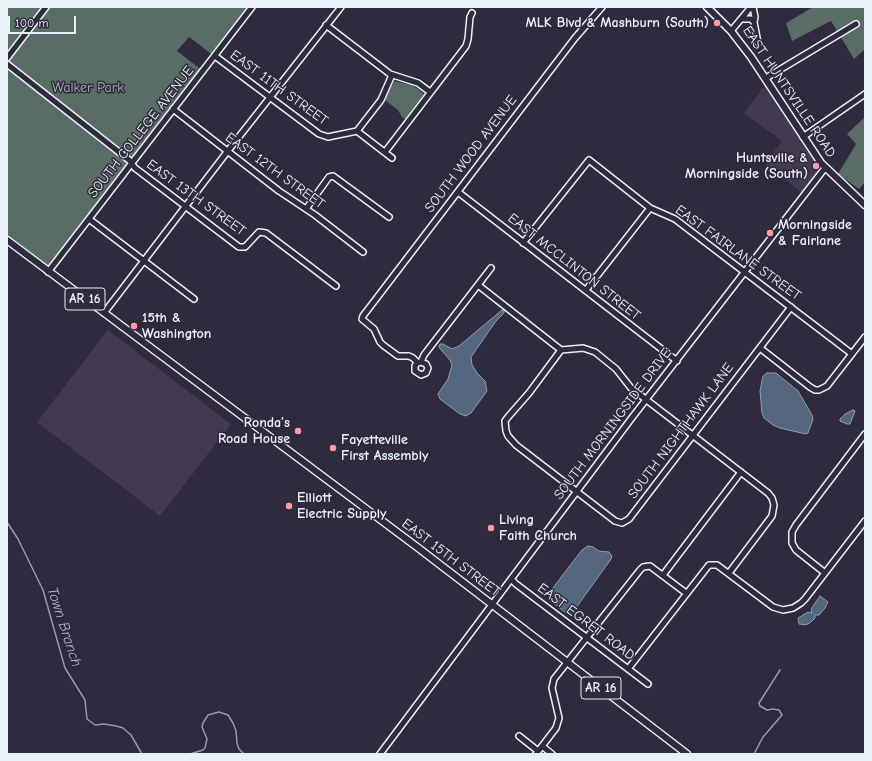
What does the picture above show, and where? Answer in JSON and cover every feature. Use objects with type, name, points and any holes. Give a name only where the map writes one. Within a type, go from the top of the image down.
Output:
[{"type":"main road","points":[[707,7],[731,31]]},
{"type":"main road","name":"EAST HUNTSVILLE ROAD","points":[[731,31],[766,78],[802,137],[825,168],[865,205]]},
{"type":"main road","name":"EAST 15TH STREET","points":[[7,240],[492,604],[687,754]]},
{"type":"street","points":[[7,58],[46,7]]},
{"type":"street","name":"SOUTH COLLEGE AVENUE","points":[[48,272],[252,7]]},
{"type":"street","points":[[104,313],[185,206],[341,7]]},
{"type":"street","name":"SOUTH WOOD AVENUE","points":[[478,285],[420,362],[409,356],[398,356],[383,345],[374,329],[362,319],[365,313],[574,38],[602,7]]},
{"type":"street","points":[[752,7],[755,17],[754,22],[758,43]]},
{"type":"street","name":"EAST HUNTSVILLE ROAD","points":[[731,31],[752,7]]},
{"type":"street","points":[[385,152],[466,46],[472,13]]},
{"type":"street","points":[[742,19],[751,19],[754,22]]},
{"type":"street","points":[[766,78],[856,24]]},
{"type":"street","points":[[326,25],[392,75],[418,83],[430,92]]},
{"type":"street","name":"EAST 11TH STREET","points":[[215,56],[324,136],[328,137],[357,131]]},
{"type":"street","name":"EAST 13TH STREET","points":[[7,64],[129,160],[135,168],[239,247],[245,247],[259,232],[266,233],[336,286]]},
{"type":"street","points":[[392,75],[381,100],[357,131],[392,158]]},
{"type":"street","points":[[802,137],[865,94]]},
{"type":"street","name":"EAST 12TH STREET","points":[[173,109],[227,152],[363,252]]},
{"type":"street","name":"EAST FAIRLANE STREET","points":[[523,243],[589,160],[650,208],[675,219],[852,354]]},
{"type":"street","name":"SOUTH MORNINGSIDE DRIVE","points":[[380,754],[576,492],[744,271],[825,168]]},
{"type":"street","points":[[306,209],[329,177],[333,176],[388,217]]},
{"type":"street","name":"EAST MCCLINTON STREET","points":[[458,192],[677,361]]},
{"type":"street","points":[[586,290],[650,208]]},
{"type":"street","points":[[89,219],[194,299]]},
{"type":"street","points":[[491,268],[478,285],[562,350],[583,348],[596,352],[611,364],[631,388],[768,493],[773,501],[774,511],[770,519],[729,574]]},
{"type":"street","name":"SOUTH NIGHTHAWK LANE","points":[[576,492],[615,521],[619,523],[626,522],[791,307]]},
{"type":"street","points":[[760,348],[810,387],[815,390],[819,390],[827,386],[865,337]]},
{"type":"street","points":[[562,350],[505,421],[506,431],[512,441],[576,492]]},
{"type":"street","points":[[825,573],[796,550],[792,543],[792,532],[865,434]]},
{"type":"street","points":[[663,575],[741,472]]},
{"type":"street","points":[[628,669],[709,565],[717,565],[774,607],[783,610],[793,608],[801,604],[865,521]]},
{"type":"street","points":[[519,736],[537,752],[556,728],[559,718],[552,688],[554,679],[643,567],[650,566],[686,593]]},
{"type":"street","name":"EAST EGRET ROAD","points":[[511,579],[648,684]]},
{"type":"street","points":[[542,746],[552,754]]},
{"type":"shaded area","points":[[765,85],[770,85],[825,168],[804,194],[765,164],[782,141],[744,113]]},
{"type":"shaded area","points":[[108,330],[231,424],[160,516],[37,422]]},
{"type":"green space","name":"Walker Park","points":[[7,7],[252,7],[214,56],[189,37],[177,51],[203,71],[48,272],[7,240]]},
{"type":"green space","points":[[813,7],[865,7],[865,49],[854,59],[831,21],[792,41],[786,23]]},
{"type":"green space","points":[[394,81],[411,85],[424,94],[405,119],[398,110],[385,100]]},
{"type":"green space","points":[[865,117],[865,182],[859,189],[838,174],[856,144],[847,134]]},
{"type":"water","points":[[502,310],[504,310],[504,313],[496,321],[471,357],[472,365],[485,381],[487,391],[471,413],[466,416],[460,414],[440,399],[438,394],[448,379],[452,365],[450,360],[439,347],[440,344],[452,349],[459,346]]},
{"type":"water","points":[[767,373],[776,373],[798,391],[813,419],[808,433],[806,434],[780,428],[764,418],[762,413],[760,391],[763,376]]},
{"type":"water","points":[[853,410],[855,411],[850,424],[840,421],[845,414]]},
{"type":"water","points":[[588,546],[599,551],[609,552],[612,556],[573,612],[569,614],[551,601],[549,593],[582,550]]},
{"type":"water","points":[[820,596],[828,602],[825,608],[819,615],[815,615],[815,618],[810,623],[805,625],[799,624],[798,618],[808,612],[812,613],[811,609]]},
{"type":"waterway","name":"Town Branch","points":[[7,522],[18,539],[43,590],[65,668],[85,700],[87,719],[95,725],[104,724],[123,728],[131,735],[142,754]]},
{"type":"waterway","points":[[754,754],[763,737],[782,715],[779,710],[767,710],[760,706],[759,703],[780,670]]},
{"type":"waterway","name":"Town Branch","points":[[190,754],[205,748],[207,739],[202,727],[203,723],[208,715],[219,712],[228,715],[233,723],[239,749],[244,754]]},
{"type":"place","name":"MLK Blvd & Mashburn (South)","points":[[717,23]]},
{"type":"place","name":"Huntsville & Morningside (South)","points":[[816,166]]},
{"type":"place","name":"Morningside & Fairlane","points":[[770,233]]},
{"type":"place","name":"15th & Washington","points":[[134,326]]},
{"type":"place","name":"Ronda’s Road House","points":[[298,431]]},
{"type":"place","name":"Fayetteville First Assembly","points":[[333,448]]},
{"type":"place","name":"Elliott Electric Supply","points":[[289,506]]},
{"type":"place","name":"Living Faith Church","points":[[491,528]]}]
